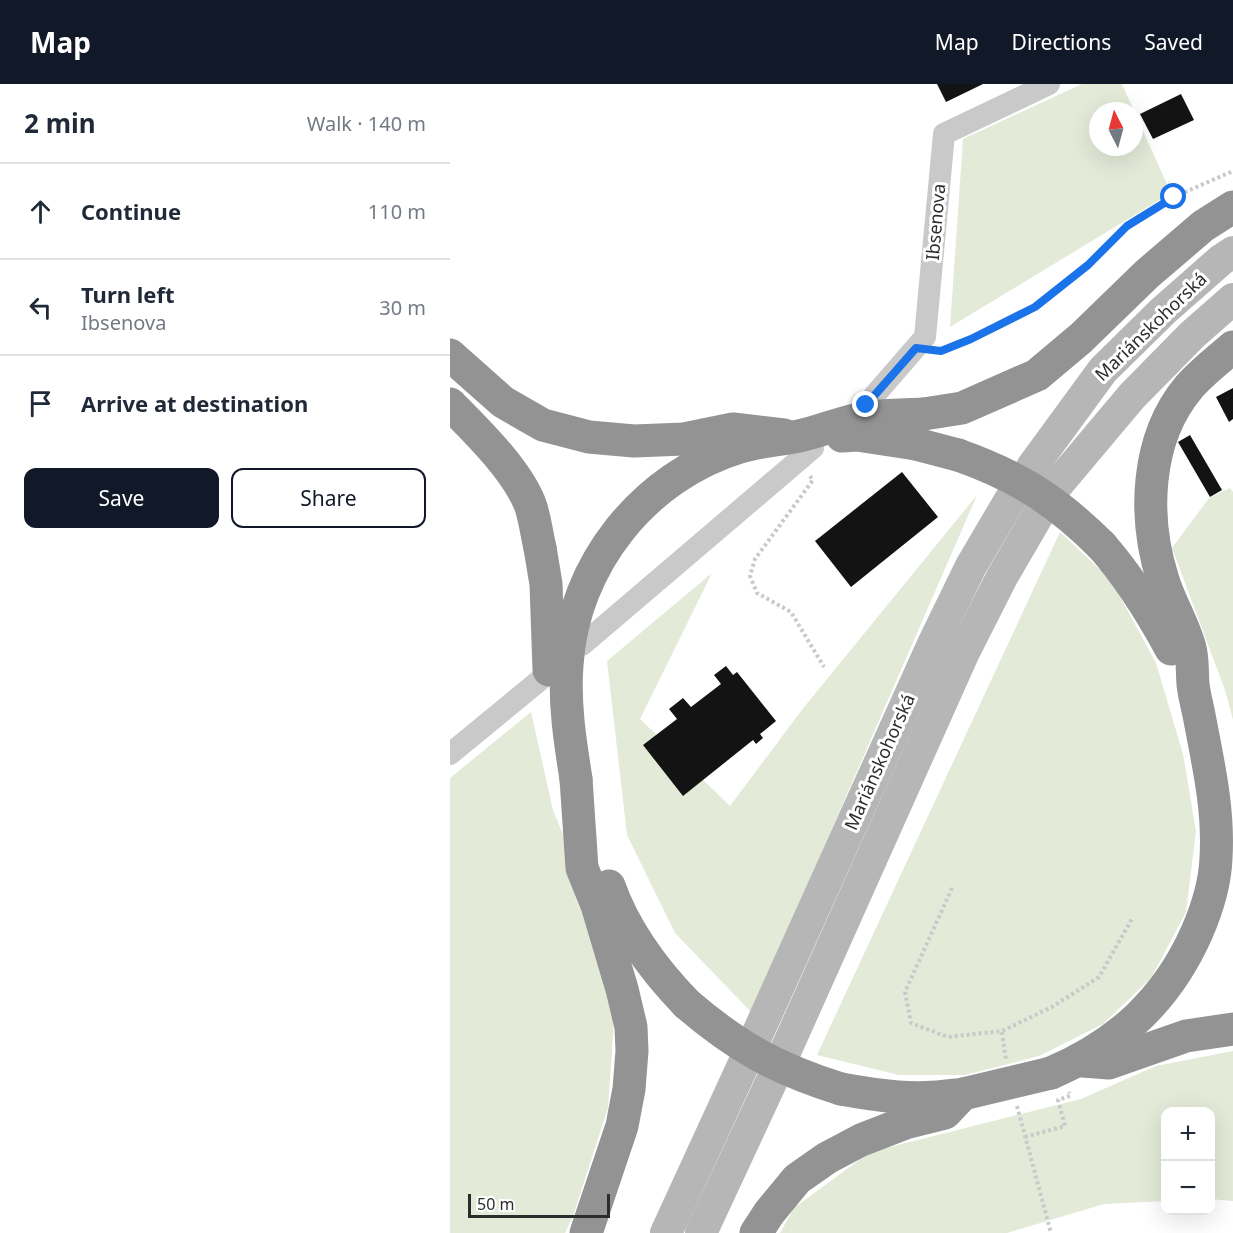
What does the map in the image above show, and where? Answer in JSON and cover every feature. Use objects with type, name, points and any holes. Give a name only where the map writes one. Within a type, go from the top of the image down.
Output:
[{"type":"highway","points":[[586,1233],[622,1126],[629,1089],[632,1051],[631,1027],[622,989],[597,904],[582,868],[576,778],[566,694],[570,635],[577,605],[589,577],[605,550],[640,505],[688,470],[740,447],[803,448],[857,435],[920,429],[1037,375],[1081,338],[1203,226],[1233,207]]},
{"type":"highway","points":[[1066,1076],[1124,1030],[1156,1000],[1190,947],[1212,890],[1216,861],[1215,802],[1193,686],[1190,648],[1163,580],[1155,547],[1150,511],[1151,482],[1159,447],[1173,411],[1188,388],[1233,347]]},
{"type":"highway","points":[[450,355],[503,402],[543,425],[589,437],[634,441],[684,439],[733,429],[803,448]]},
{"type":"highway","points":[[450,404],[507,468],[530,506],[546,584],[549,620],[549,693],[576,778],[592,839],[614,899],[644,954],[687,1004],[722,1033],[761,1058],[790,1072],[841,1089],[885,1097],[951,1101]]},
{"type":"highway","points":[[920,429],[958,455],[999,470],[1037,491],[1069,515],[1102,546],[1137,590],[1193,686],[1221,744],[1233,807]]},
{"type":"highway","points":[[756,1233],[797,1179],[827,1158],[861,1140],[951,1101],[1066,1076],[1186,1036],[1233,1029]]},
{"type":"main road","name":"Mariánskohorská","points":[[1032,467],[1103,370],[1163,311],[1233,252]]},
{"type":"main road","name":"Mariánskohorská","points":[[1058,484],[1132,396],[1192,335],[1233,298]]},
{"type":"main road","name":"Mariánskohorská","points":[[666,1233],[933,644],[971,566],[1014,493]]},
{"type":"main road","name":"Mariánskohorská","points":[[701,1233],[964,652],[1002,577],[1041,510]]},
{"type":"street","name":"Ibsenova","points":[[866,405],[925,337],[944,134],[1049,84]]},
{"type":"street","points":[[582,645],[803,448]]},
{"type":"street","points":[[450,754],[540,680]]},
{"type":"path","points":[[916,348],[941,351],[971,339],[1035,307],[1088,265],[1127,226],[1174,197],[1233,171]]},
{"type":"path","points":[[803,448],[813,480],[755,559],[750,576],[757,593],[791,612],[824,667]]},
{"type":"path","points":[[952,888],[905,992],[911,1023],[948,1037],[1002,1032],[1052,1007],[1099,977],[1134,917]]},
{"type":"path","points":[[1002,1032],[1008,1070]]},
{"type":"path","points":[[1025,1137],[1065,1126],[1058,1100],[1066,1076]]},
{"type":"path","points":[[1017,1106],[1051,1233]]},
{"type":"green space","points":[[1082,84],[1122,84],[1130,102],[1089,102],[1089,156],[1143,156],[1143,131],[1171,193],[950,327],[963,139]]},
{"type":"green space","points":[[1230,488],[1233,492],[1233,720],[1225,690],[1172,548],[1209,498]]},
{"type":"green space","points":[[977,495],[752,1013],[675,933],[627,835],[607,661],[712,573],[640,719],[730,806],[801,711]]},
{"type":"green space","points":[[1060,532],[1111,580],[1156,663],[1183,754],[1196,831],[1186,912],[1151,978],[1103,1024],[1039,1056],[965,1075],[899,1075],[817,1055]]},
{"type":"green space","points":[[531,712],[553,810],[589,899],[614,1022],[608,1108],[573,1216],[565,1233],[450,1233],[450,778]]},
{"type":"green space","points":[[1233,1051],[1233,1201],[1215,1199],[1215,1107],[1161,1107],[1161,1201],[1104,1204],[1007,1233],[780,1233],[794,1208],[870,1152],[1081,1099],[1156,1066]]},
{"type":"building","points":[[937,84],[983,84],[946,102]]},
{"type":"building","points":[[1181,94],[1194,120],[1153,139],[1143,120],[1143,113]]},
{"type":"building","points":[[1233,388],[1233,419],[1229,422],[1216,397]]},
{"type":"building","points":[[1190,435],[1222,490],[1210,497],[1178,442]]},
{"type":"building","points":[[902,472],[938,517],[851,587],[815,541]]},
{"type":"building","points":[[726,666],[733,675],[737,672],[776,721],[760,734],[763,738],[756,744],[753,740],[683,796],[643,745],[677,719],[669,709],[683,698],[691,707],[721,684],[714,675]]},
{"type":"route","points":[[866,405],[916,348],[941,351],[971,339],[1035,307],[1088,265],[1127,226],[1174,197]]}]
